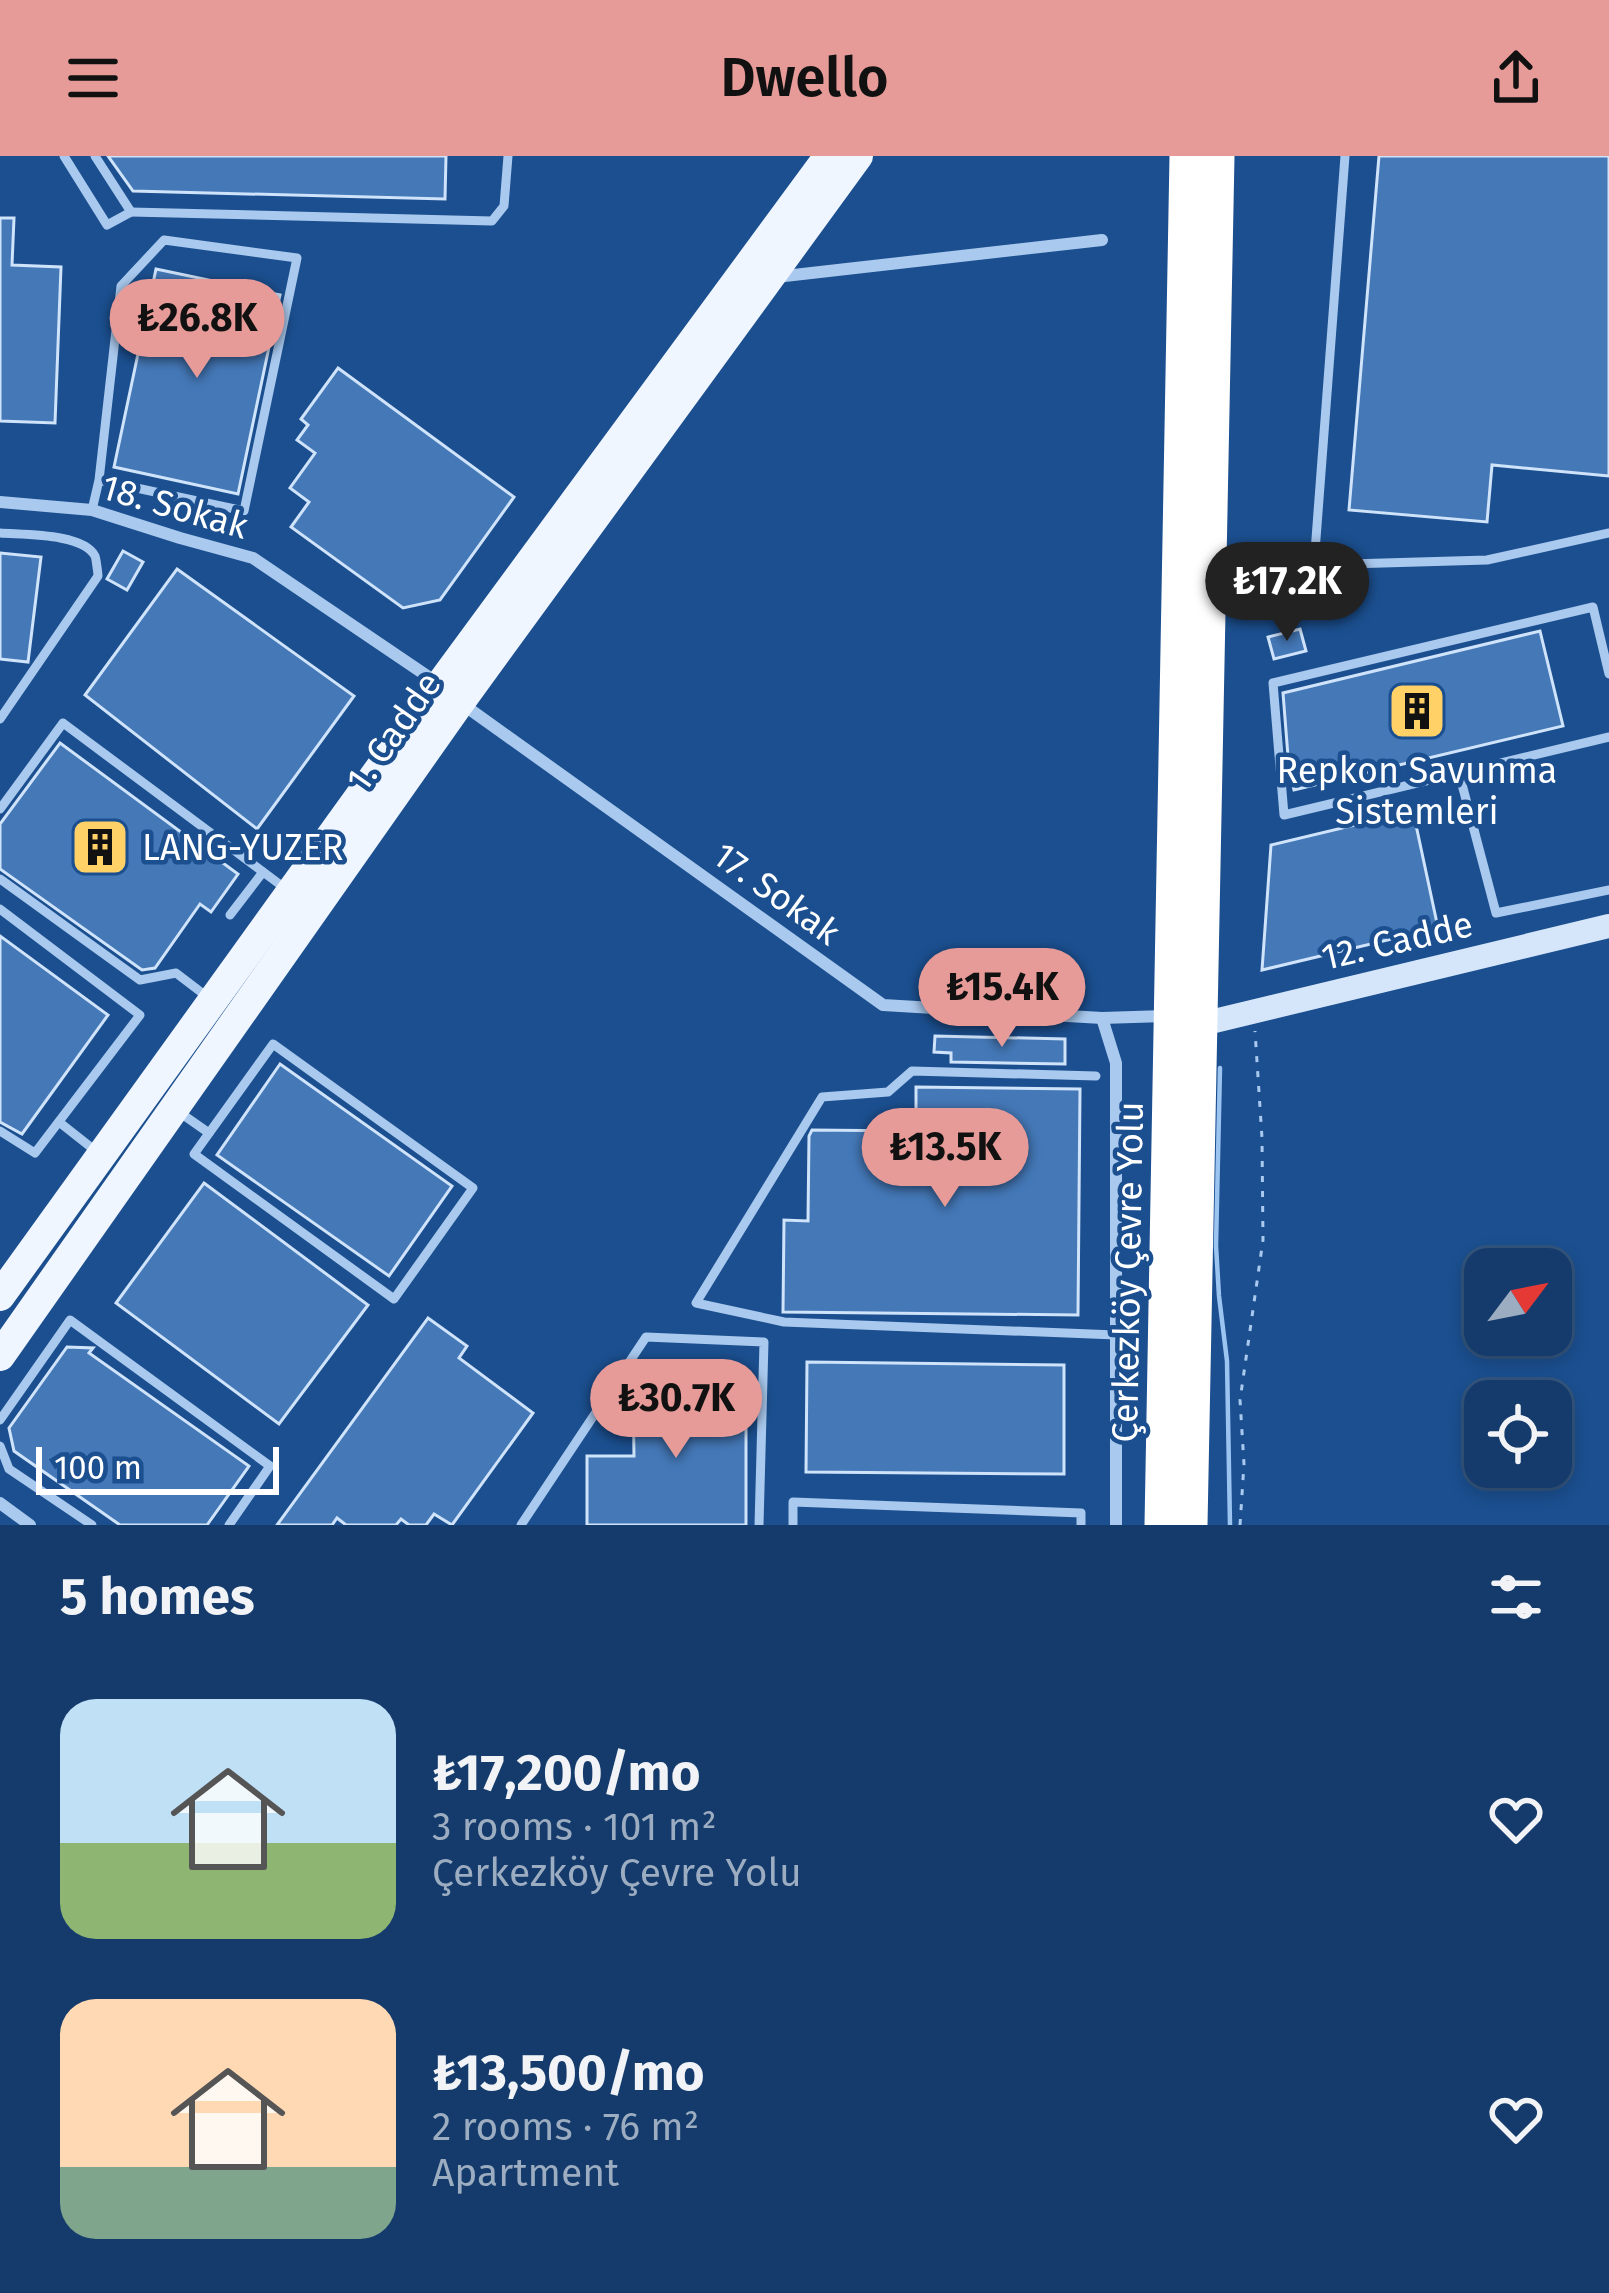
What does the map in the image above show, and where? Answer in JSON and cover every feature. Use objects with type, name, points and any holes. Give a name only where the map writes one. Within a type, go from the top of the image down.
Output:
[{"type":"highway","name":"Çerkezköy Çevre Yolu","points":[[1186,156],[1191,1525]]},
{"type":"highway","points":[[1186,1020],[1218,156]]},
{"type":"highway","name":"Çerkezköy Çevre Yolu","points":[[1161,1525],[1186,1020]]},
{"type":"main road","name":"1. Cadde","points":[[0,1356],[174,1108],[450,694],[829,156]]},
{"type":"main road","name":"1. Cadde","points":[[0,1296],[19,1256],[101,1155],[290,892],[450,694],[858,156]]},
{"type":"street","points":[[769,278],[1102,240]]},
{"type":"street","name":"18. Sokak","points":[[0,502],[92,510],[253,558],[450,694]]},
{"type":"street","name":"17. Sokak","points":[[450,694],[883,1005],[1186,1020]]},
{"type":"street","name":"12. Cadde","points":[[1186,1020],[1253,1012],[1609,926]]},
{"type":"street","points":[[1102,1018],[1115,1063],[1116,1525]]},
{"type":"street","points":[[0,1503],[30,1525]]},
{"type":"lane","points":[[64,156],[107,226],[130,212],[492,220],[504,206],[508,156]]},
{"type":"lane","points":[[95,156],[130,212]]},
{"type":"lane","points":[[1345,156],[1314,565],[1487,560],[1609,533]]},
{"type":"lane","points":[[92,510],[121,286],[164,240],[297,258],[244,511],[99,480]]},
{"type":"lane","points":[[0,533],[71,539],[95,556],[98,576],[0,719]]},
{"type":"lane","points":[[1609,674],[1593,607],[1273,683],[1284,815],[1609,737]]},
{"type":"lane","points":[[0,809],[63,723],[290,892]]},
{"type":"lane","points":[[1459,773],[1496,913],[1609,890]]},
{"type":"lane","points":[[230,915],[263,872]]},
{"type":"lane","points":[[0,879],[140,980],[176,973],[212,1000]]},
{"type":"lane","points":[[0,909],[140,1015],[35,1153],[0,1131]]},
{"type":"lane","points":[[273,1044],[473,1188],[394,1299],[194,1154],[208,1133],[273,1044]]},
{"type":"lane","points":[[1096,1076],[912,1071],[889,1092],[822,1097],[696,1303],[784,1322],[1116,1334]]},
{"type":"lane","points":[[174,1108],[208,1133]]},
{"type":"lane","points":[[59,1122],[101,1155]]},
{"type":"lane","points":[[0,1420],[70,1320],[270,1466],[229,1525]]},
{"type":"lane","points":[[521,1525],[646,1337],[764,1342],[759,1525]]},
{"type":"lane","points":[[0,1446],[6,1473],[92,1525]]},
{"type":"lane","points":[[793,1525],[793,1502],[1081,1513],[1081,1525]]},
{"type":"path","points":[[1240,1525],[1244,1463],[1240,1400],[1262,1240],[1262,1138],[1253,1012]]},
{"type":"building","points":[[108,156],[446,156],[445,199],[133,191]]},
{"type":"building","points":[[1379,156],[1609,156],[1609,476],[1492,465],[1487,522],[1349,510]]},
{"type":"building","points":[[0,218],[14,218],[12,265],[61,267],[55,423],[0,421]]},
{"type":"building","points":[[156,269],[280,295],[238,494],[114,467]]},
{"type":"building","points":[[338,368],[514,497],[440,600],[403,608],[291,527],[309,502],[290,488],[315,453],[297,440],[308,425],[301,419]]},
{"type":"building","points":[[123,551],[143,562],[127,590],[107,579]]},
{"type":"building","points":[[0,553],[41,557],[28,662],[0,659]]},
{"type":"building","points":[[177,569],[354,696],[257,829],[85,695]]},
{"type":"building","points":[[1300,629],[1306,651],[1274,659],[1268,637]]},
{"type":"building","name":"Repkon Savunma Sistemleri","points":[[1540,631],[1563,726],[1294,790],[1283,693]]},
{"type":"building","name":"LANG-YUZER","points":[[60,743],[238,874],[211,912],[200,904],[155,968],[142,970],[0,869],[0,824]]},
{"type":"building","points":[[1413,811],[1438,928],[1262,970],[1271,845]]},
{"type":"building","points":[[0,936],[108,1015],[22,1134],[0,1122]]},
{"type":"building","points":[[935,1036],[1065,1039],[1065,1064],[951,1062],[951,1053],[934,1052]]},
{"type":"building","points":[[280,1064],[452,1186],[389,1276],[217,1155]]},
{"type":"building","points":[[916,1087],[1080,1089],[1078,1315],[783,1312],[784,1220],[808,1221],[812,1130],[916,1131]]},
{"type":"building","points":[[204,1183],[368,1305],[279,1424],[116,1303]]},
{"type":"building","points":[[428,1318],[467,1346],[459,1358],[533,1413],[452,1525],[434,1514],[426,1525],[409,1525],[401,1519],[396,1525],[346,1525],[337,1518],[332,1525],[277,1525]]},
{"type":"building","points":[[67,1347],[93,1348],[89,1353],[249,1466],[207,1525],[120,1525],[14,1451],[9,1428]]},
{"type":"building","points":[[807,1362],[1064,1365],[1064,1474],[806,1472]]},
{"type":"building","points":[[633,1386],[746,1386],[746,1525],[587,1525],[587,1456],[634,1456]]},
{"type":"waterway","points":[[1220,1068],[1216,1246],[1227,1361],[1230,1525]]},
{"type":"place","name":"Repkon Savunma Sistemleri","points":[[1417,711]]},
{"type":"place","name":"LANG-YUZER","points":[[100,847]]}]
